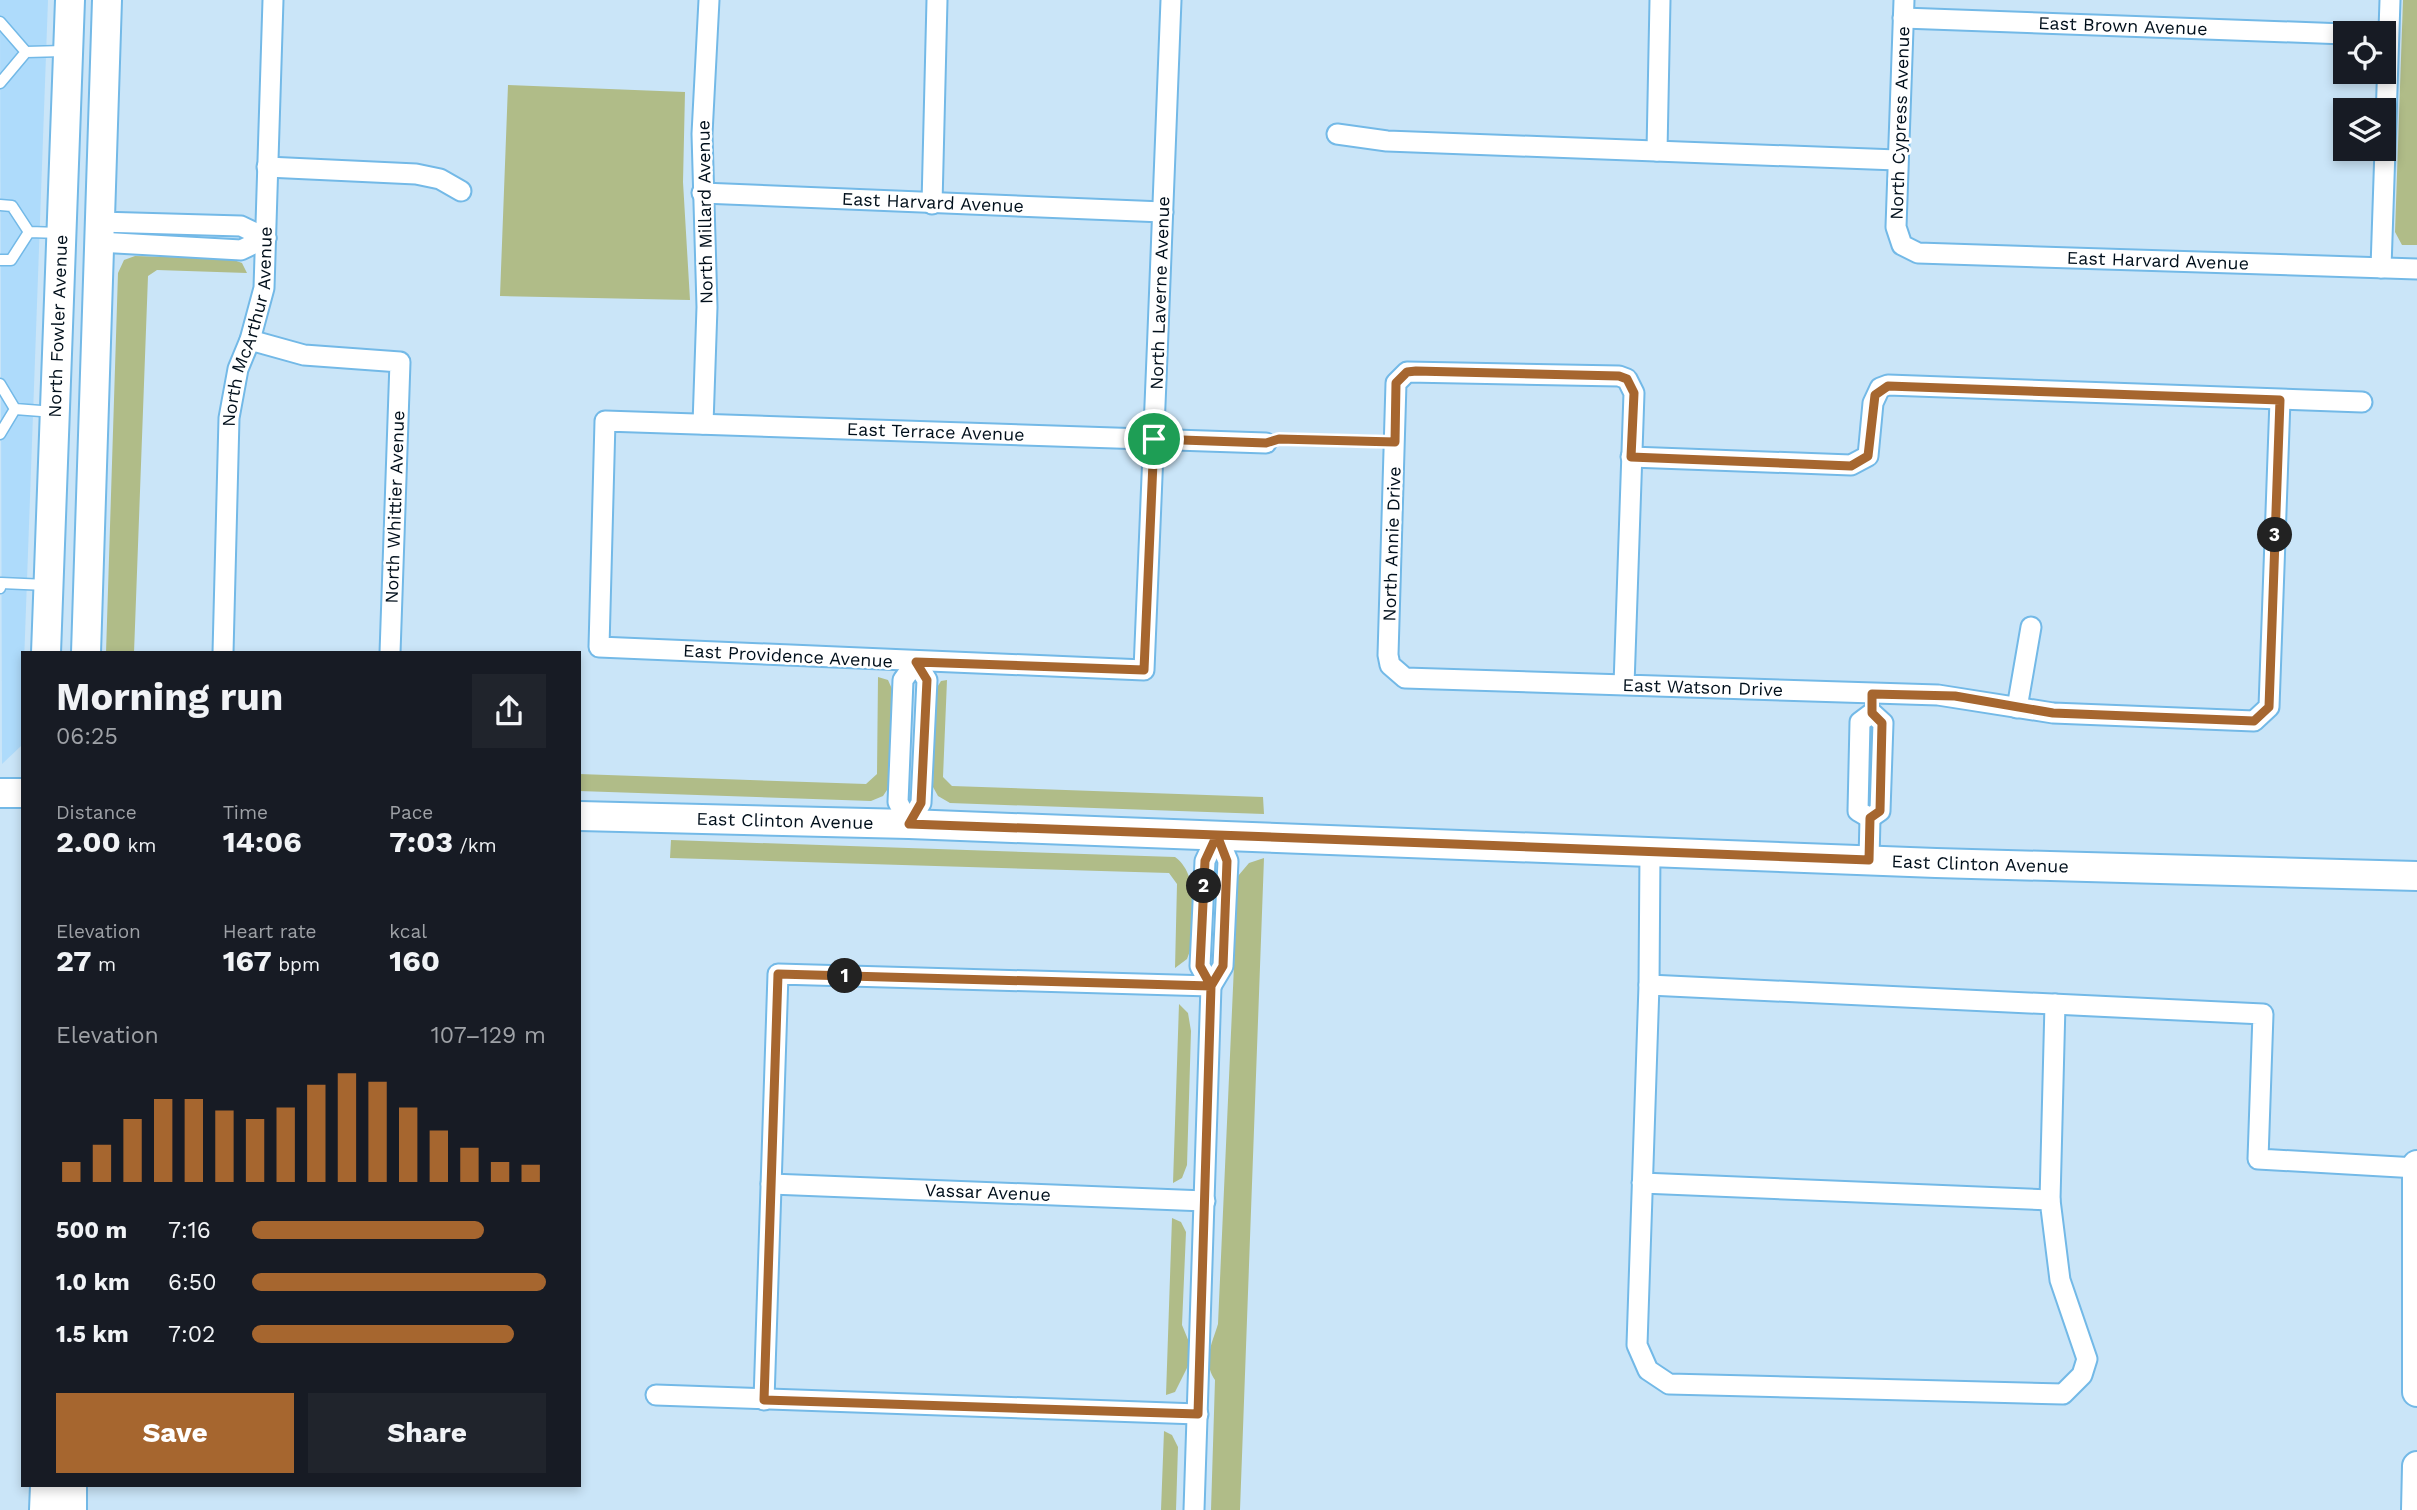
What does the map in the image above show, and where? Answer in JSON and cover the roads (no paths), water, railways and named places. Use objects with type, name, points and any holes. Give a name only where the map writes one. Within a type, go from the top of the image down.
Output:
[{"type":"street","name":"North Fowler Avenue","points":[[46,651],[70,0]]},
{"type":"street","points":[[86,651],[107,0]]},
{"type":"street","name":"North McArthur Avenue","points":[[223,651],[229,418],[238,369],[250,340],[264,288],[273,0]]},
{"type":"street","name":"North Millard Avenue","points":[[703,424],[707,307],[702,194],[709,0]]},
{"type":"street","points":[[932,204],[937,0]]},
{"type":"street","name":"North Laverne Avenue","points":[[1144,670],[1171,0]]},
{"type":"street","points":[[1657,151],[1660,0]]},
{"type":"street","points":[[2388,21],[2390,0]]},
{"type":"street","name":"East Brown Avenue","points":[[1903,9],[2333,33]]},
{"type":"street","name":"North Cypress Avenue","points":[[1902,245],[1896,227],[1903,9]]},
{"type":"street","points":[[68,54],[85,82],[82,219],[85,229],[241,250],[266,239]]},
{"type":"street","points":[[2381,268],[2385,84]]},
{"type":"street","points":[[1337,134],[1387,141],[1897,160]]},
{"type":"street","points":[[267,167],[416,174],[440,179],[461,191]]},
{"type":"street","name":"East Harvard Avenue","points":[[702,194],[1163,212]]},
{"type":"street","name":"East Harvard Avenue","points":[[1902,245],[1918,253],[2417,269]]},
{"type":"street","name":"North Whittier Avenue","points":[[250,340],[303,355],[400,362],[390,651]]},
{"type":"street","name":"North Annie Drive","points":[[1393,669],[1388,655],[1396,383],[1401,377],[1416,371],[1619,376],[1629,382],[1634,393],[1631,457]]},
{"type":"street","points":[[1624,685],[1631,457],[1851,466],[1868,456],[1875,395],[1888,386],[2362,402]]},
{"type":"street","name":"East Watson Drive","points":[[1393,669],[1405,678],[1624,685],[1872,703],[1955,696],[2053,713],[2254,721],[2269,707],[2280,400]]},
{"type":"street","name":"East Terrace Avenue","points":[[599,648],[606,421],[1266,443]]},
{"type":"street","points":[[2017,708],[2031,627]]},
{"type":"street","name":"East Providence Avenue","points":[[599,648],[1144,670]]},
{"type":"street","points":[[909,824],[898,802],[902,680],[916,662]]},
{"type":"street","points":[[1869,860],[1870,818],[1880,811],[1882,723],[1872,703]]},
{"type":"street","points":[[0,793],[21,793]]},
{"type":"street","name":"East Clinton Avenue","points":[[581,816],[909,824],[1869,860],[2417,876]]},
{"type":"street","points":[[1194,1510],[1211,986],[1223,966],[1227,861],[1217,835]]},
{"type":"street","points":[[1650,850],[1649,985],[1637,1345],[1648,1370],[1669,1384],[2063,1394],[2082,1375],[2088,1359],[2060,1280],[2050,1200],[2055,1004]]},
{"type":"street","points":[[764,1400],[778,974],[1211,986]]},
{"type":"street","points":[[1649,985],[2263,1014],[2258,1159],[2417,1166],[2417,1392]]},
{"type":"street","points":[[1643,1182],[2050,1200]]},
{"type":"street","name":"Vassar Avenue","points":[[771,1184],[1205,1200]]},
{"type":"street","points":[[656,1395],[1198,1414]]},
{"type":"street","points":[[2416,1510],[2417,1466]]},
{"type":"street","points":[[44,1510],[45,1487]]},
{"type":"street","points":[[72,1487],[72,1510]]},
{"type":"lane","points":[[0,22],[26,52],[68,54]]},
{"type":"lane","points":[[0,83],[26,52]]},
{"type":"lane","points":[[0,205],[12,206],[29,232]]},
{"type":"lane","points":[[29,232],[61,233]]},
{"type":"lane","points":[[0,260],[11,260],[29,232]]},
{"type":"lane","points":[[0,384],[15,409]]},
{"type":"lane","points":[[15,409],[54,412]]},
{"type":"lane","points":[[0,434],[15,409]]},
{"type":"lane","points":[[1266,443],[1279,439],[1395,442]]},
{"type":"lane","points":[[0,583],[48,585]]}]
